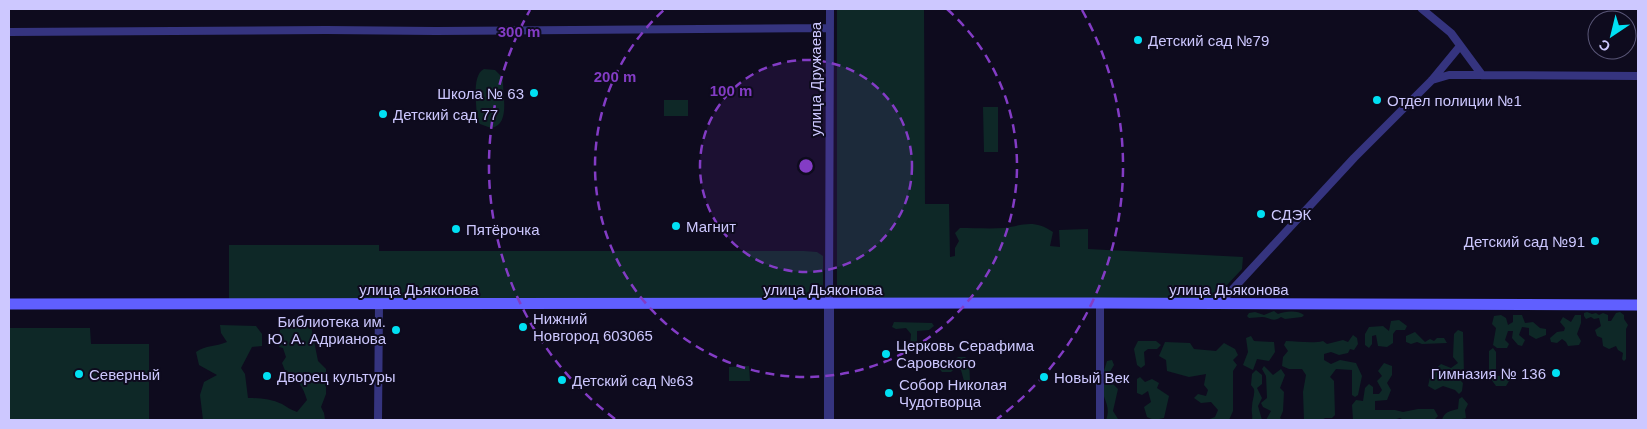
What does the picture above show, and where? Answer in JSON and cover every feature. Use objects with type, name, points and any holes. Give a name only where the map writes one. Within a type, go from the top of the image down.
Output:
[{"type":"main road","name":"улица Дьяконова","points":[[9,304],[1100,303],[1638,305]]},
{"type":"street","name":"улица Дружаева","points":[[829,420],[830,9]]},
{"type":"street","points":[[1422,9],[1451,33],[1482,75]]},
{"type":"street","points":[[9,32],[830,28]]},
{"type":"street","points":[[1219,304],[1354,158],[1432,80],[1460,46]]},
{"type":"street","points":[[1454,54],[1460,51],[1468,57],[1470,70],[1464,75]]},
{"type":"street","points":[[1445,63],[1448,72],[1454,75]]},
{"type":"street","points":[[1432,80],[1454,75],[1638,76]]},
{"type":"street","points":[[1100,303],[1100,420]]},
{"type":"street","points":[[378,304],[378,420]]},
{"type":"green space","points":[[837,9],[924,9],[925,204],[949,204],[950,257],[955,256],[955,248],[959,241],[955,233],[960,228],[1004,228],[1034,224],[1053,232],[1050,246],[1060,247],[1059,230],[1088,229],[1088,249],[1243,257],[1242,269],[1215,298],[848,298],[839,294],[837,290]]},
{"type":"green space","points":[[484,69],[495,70],[502,77],[503,82],[503,116],[497,126],[491,128],[480,124],[477,119],[476,84],[480,72]]},
{"type":"green space","points":[[664,100],[688,100],[688,116],[664,116]]},
{"type":"green space","points":[[983,107],[998,107],[998,152],[984,152]]},
{"type":"green space","points":[[229,245],[379,245],[379,251],[804,251],[817,252],[823,256],[823,290],[816,298],[229,300]]},
{"type":"green space","points":[[1274,311],[1278,314],[1298,312],[1304,315],[1302,317],[1285,319],[1281,317],[1273,320],[1262,317],[1249,318],[1247,316],[1249,313],[1255,312],[1264,315]]},
{"type":"green space","points":[[1620,312],[1624,315],[1628,325],[1626,329],[1626,359],[1624,361],[1622,359],[1623,353],[1616,346],[1609,349],[1603,346],[1602,338],[1597,336],[1595,330],[1601,326],[1599,318],[1594,319],[1591,317],[1586,319],[1584,313],[1608,315],[1608,321],[1611,321],[1616,313]]},
{"type":"green space","points":[[1501,315],[1506,318],[1508,325],[1513,322],[1513,315],[1522,315],[1525,323],[1533,322],[1540,328],[1546,329],[1546,335],[1536,339],[1529,335],[1529,328],[1522,327],[1519,335],[1525,340],[1522,346],[1518,345],[1512,338],[1513,331],[1508,331],[1505,340],[1509,344],[1507,348],[1497,348],[1493,345],[1496,328],[1492,324],[1494,316]]},
{"type":"green space","points":[[1575,315],[1581,315],[1581,323],[1577,334],[1581,341],[1579,345],[1568,346],[1562,339],[1557,343],[1551,342],[1550,338],[1557,332],[1564,331],[1565,328],[1560,322],[1563,317],[1571,322]]},
{"type":"green space","points":[[1399,320],[1407,326],[1405,330],[1396,330],[1393,334],[1393,343],[1387,347],[1378,346],[1376,335],[1372,336],[1372,344],[1369,348],[1365,345],[1365,334],[1369,327],[1383,326],[1389,331],[1391,321]]},
{"type":"green space","points":[[894,322],[932,323],[934,326],[929,330],[917,331],[917,348],[914,352],[910,347],[911,334],[906,328],[896,329],[892,327]]},
{"type":"green space","points":[[220,325],[256,326],[262,334],[262,346],[252,347],[241,368],[245,374],[248,398],[274,401],[297,412],[307,400],[300,384],[286,373],[282,363],[286,357],[283,348],[279,347],[280,330],[291,325],[311,326],[318,361],[326,369],[326,394],[321,407],[325,420],[203,420],[200,395],[204,382],[217,375],[199,365],[196,352],[203,348],[227,342],[221,333]]},
{"type":"green space","name":"Северный","points":[[9,328],[90,328],[91,344],[149,344],[149,420],[9,420]]},
{"type":"green space","points":[[1458,330],[1463,332],[1464,375],[1460,380],[1463,383],[1462,391],[1459,394],[1455,390],[1443,386],[1435,390],[1428,386],[1431,373],[1441,364],[1451,368],[1458,363],[1453,357],[1454,334]]},
{"type":"green space","points":[[1415,332],[1425,342],[1430,339],[1434,341],[1437,338],[1444,338],[1447,343],[1422,344],[1417,342],[1411,344],[1406,342],[1406,336]]},
{"type":"green space","points":[[1353,335],[1357,338],[1358,344],[1354,350],[1350,349],[1348,353],[1339,355],[1331,352],[1324,354],[1324,360],[1331,364],[1340,360],[1356,363],[1362,376],[1358,395],[1355,397],[1352,395],[1352,370],[1336,369],[1330,377],[1334,381],[1335,415],[1332,418],[1322,420],[1304,420],[1303,392],[1306,375],[1302,369],[1289,369],[1282,366],[1283,357],[1288,351],[1284,345],[1286,341],[1323,341],[1327,344],[1343,340],[1348,342]]},
{"type":"green space","points":[[1251,336],[1254,341],[1274,342],[1275,352],[1269,361],[1257,359],[1253,370],[1243,365],[1248,352],[1246,338]]},
{"type":"green space","points":[[1138,341],[1156,341],[1161,345],[1157,349],[1148,349],[1144,352],[1145,365],[1141,368],[1137,365],[1134,349]]},
{"type":"green space","points":[[1165,342],[1190,343],[1194,349],[1216,351],[1224,343],[1235,349],[1238,355],[1233,360],[1237,365],[1233,371],[1233,411],[1229,420],[1207,420],[1215,417],[1218,410],[1211,402],[1201,403],[1194,398],[1198,394],[1206,396],[1208,390],[1204,385],[1206,374],[1189,377],[1167,371],[1166,360],[1159,356]]},
{"type":"green space","points":[[1493,348],[1496,352],[1496,376],[1504,376],[1509,381],[1506,386],[1496,386],[1491,379],[1489,351]]},
{"type":"green space","points":[[958,357],[965,357],[969,361],[970,381],[966,384],[961,370],[954,369],[951,372],[942,372],[938,367],[938,362],[946,360],[951,364]]},
{"type":"green space","points":[[1112,360],[1114,365],[1108,375],[1112,376],[1111,382],[1118,389],[1113,411],[1118,419],[1106,420],[1108,410],[1101,383],[1106,379],[1104,371],[1107,361]]},
{"type":"green space","points":[[1384,363],[1392,366],[1392,375],[1387,383],[1391,390],[1387,400],[1375,401],[1375,410],[1403,412],[1418,409],[1434,409],[1438,416],[1434,420],[1404,420],[1400,418],[1393,420],[1353,420],[1352,405],[1356,400],[1363,401],[1365,388],[1369,384],[1373,387],[1373,394],[1379,394],[1382,390],[1377,381],[1382,376],[1378,371]]},
{"type":"green space","points":[[749,366],[750,381],[729,381],[729,367]]},
{"type":"green space","points":[[1264,366],[1273,375],[1281,369],[1285,375],[1280,388],[1284,392],[1283,411],[1280,418],[1283,420],[1266,420],[1271,411],[1263,407],[1261,403],[1267,398],[1266,376],[1262,369]]},
{"type":"green space","points":[[1256,370],[1262,375],[1262,384],[1257,388],[1262,398],[1258,406],[1262,420],[1252,420],[1254,389],[1251,385],[1252,374]]},
{"type":"green space","points":[[1140,377],[1145,382],[1152,379],[1159,383],[1157,388],[1169,396],[1164,418],[1154,420],[1147,417],[1144,407],[1151,402],[1148,391],[1142,395],[1137,393],[1137,379]]},
{"type":"green space","points":[[1462,397],[1468,404],[1465,410],[1466,418],[1442,420],[1450,411],[1458,409],[1459,399]]},
{"type":"place","name":"Детский сад №79","points":[[1138,40]]},
{"type":"place","name":"Школа № 63","points":[[534,93]]},
{"type":"place","name":"Отдел полиции №1","points":[[1377,100]]},
{"type":"place","name":"Детский сад 77","points":[[383,114]]},
{"type":"place","name":"СДЭК","points":[[1261,214]]},
{"type":"place","name":"Магнит","points":[[676,226]]},
{"type":"place","name":"Пятёрочка","points":[[456,229]]},
{"type":"place","name":"Детский сад №91","points":[[1595,241]]},
{"type":"place","name":"Нижний Новгород 603065","points":[[523,327]]},
{"type":"place","name":"Библиотека им. Ю. А. Адрианова","points":[[396,330]]},
{"type":"place","name":"Церковь Серафима Саровского","points":[[886,354]]},
{"type":"place","name":"Гимназия № 136","points":[[1556,373]]},
{"type":"place","name":"Северный","points":[[79,374]]},
{"type":"place","name":"Дворец культуры","points":[[267,376]]},
{"type":"place","name":"Новый Век","points":[[1044,377]]},
{"type":"place","name":"Детский сад №63","points":[[562,380]]},
{"type":"place","name":"Собор Николая Чудотворца","points":[[889,393]]}]
